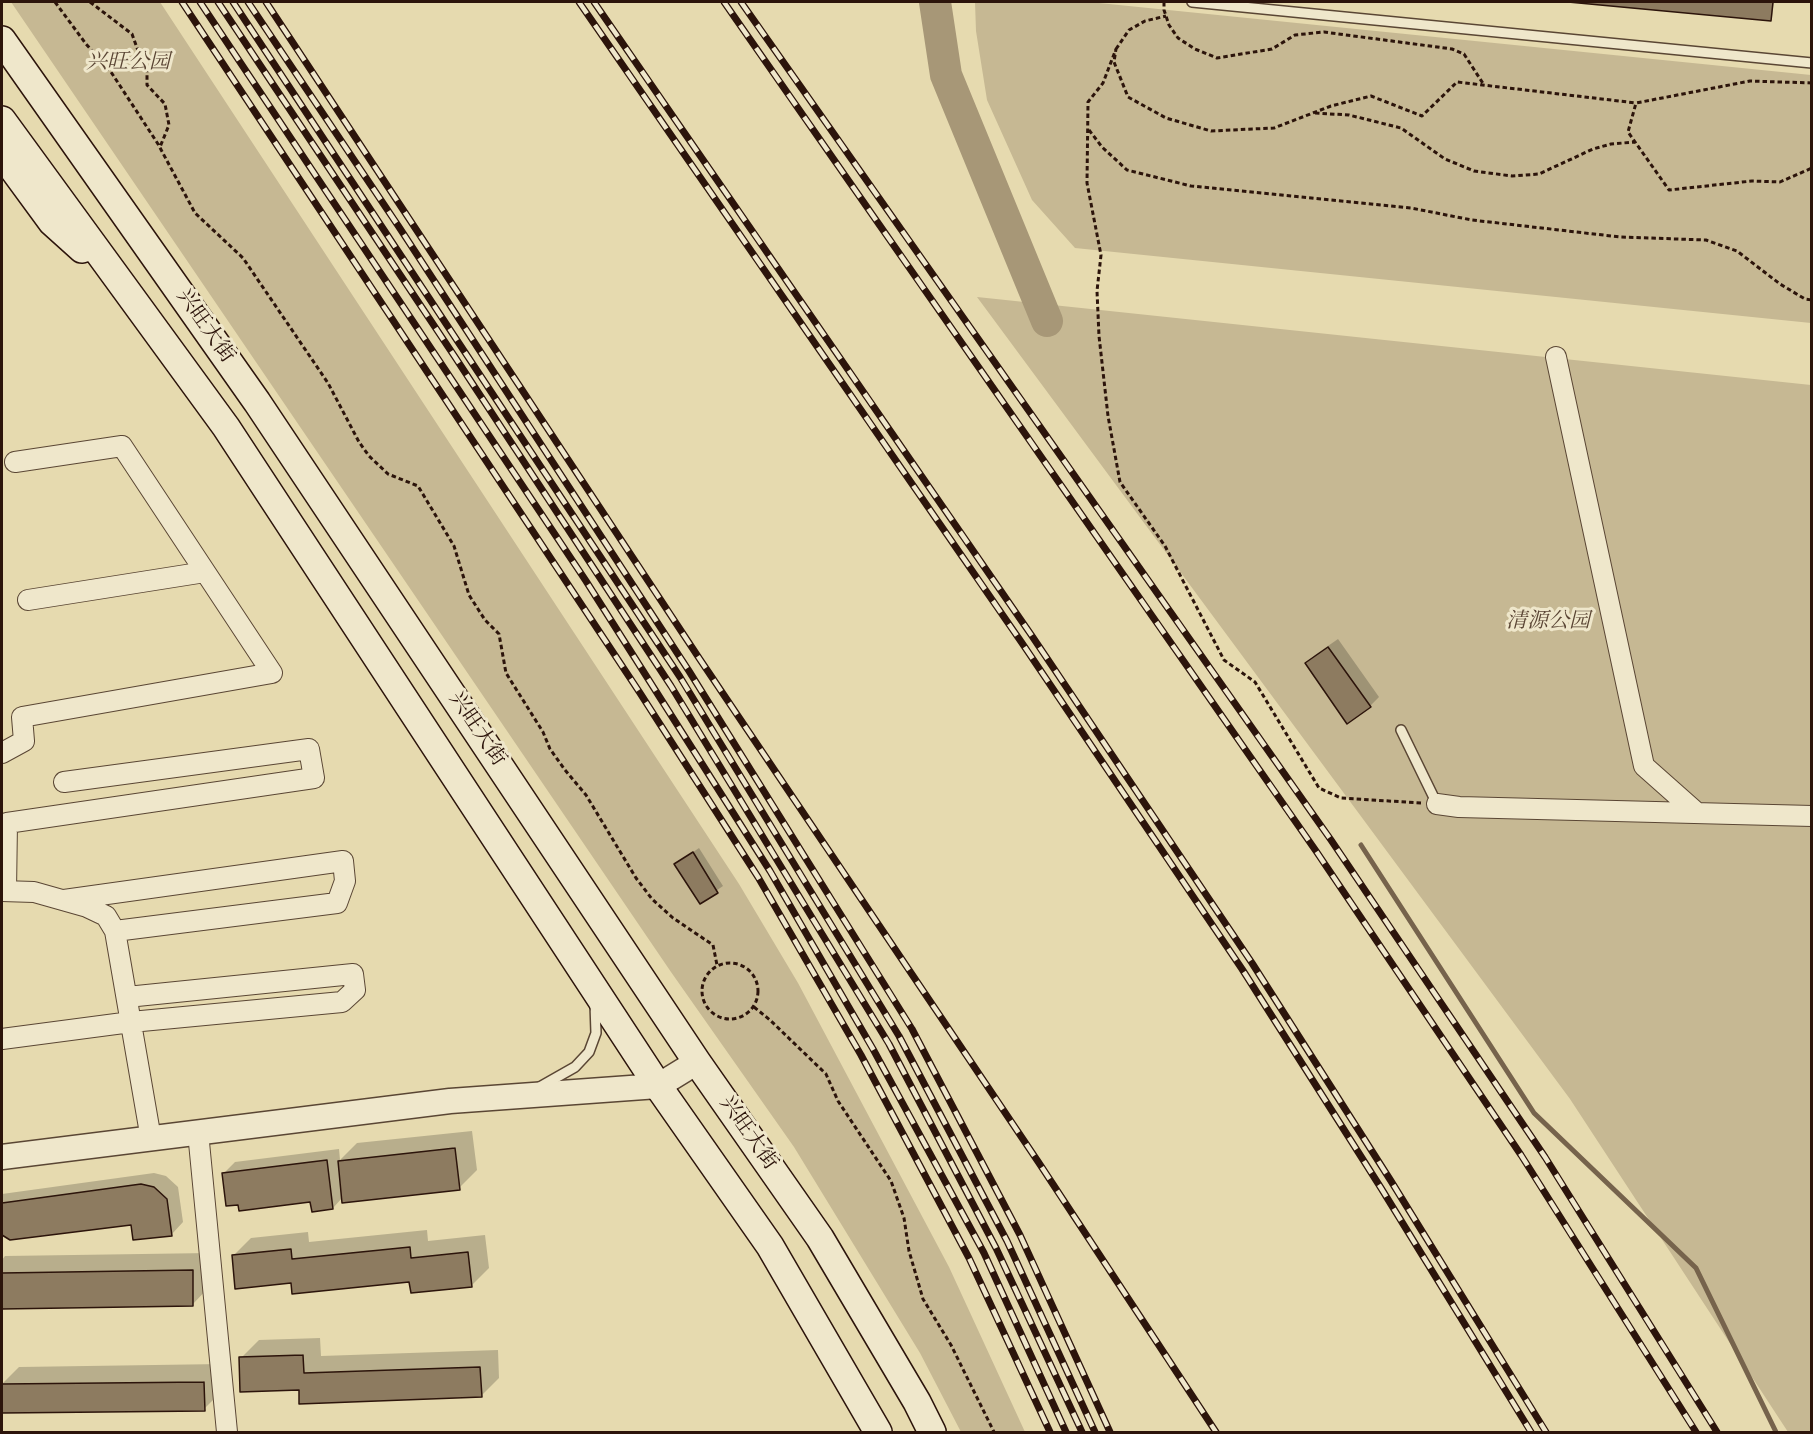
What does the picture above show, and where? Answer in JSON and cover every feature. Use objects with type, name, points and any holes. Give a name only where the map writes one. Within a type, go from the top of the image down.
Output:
[{"type":"main road","name":"兴旺大街","points":[[2,39],[257,402],[697,1062],[820,1238],[917,1402],[932,1432]]},
{"type":"main road","name":"兴旺大街","points":[[2,120],[226,427],[658,1086],[770,1246],[878,1432]]},
{"type":"main road","points":[[2,154],[52,222],[120,281]]},
{"type":"street","points":[[1557,357],[1644,766],[1697,813]]},
{"type":"street","points":[[2,753],[24,741],[22,717],[272,673],[122,446],[15,462]]},
{"type":"street","points":[[28,600],[205,572]]},
{"type":"street","points":[[64,783],[309,749],[314,778],[7,824],[3,846],[4,891],[34,892],[87,907],[106,916],[115,931],[151,1138]]},
{"type":"street","points":[[1437,804],[1459,807],[1812,816]]},
{"type":"street","points":[[64,900],[343,861],[345,880],[337,903],[115,931]]},
{"type":"street","points":[[2,1039],[131,1022],[342,1002],[355,990],[353,974],[127,997]]},
{"type":"street","points":[[2,1157],[450,1101],[658,1086],[697,1062]]},
{"type":"street","points":[[198,1132],[227,1432]]},
{"type":"lane","points":[[1192,2],[1812,63]]},
{"type":"lane","points":[[1401,730],[1437,804]]},
{"type":"lane","points":[[525,1095],[575,1067],[589,1052],[596,1033],[596,1009],[588,978]]},
{"type":"path","points":[[55,2],[111,72],[160,147],[195,213],[243,258],[328,383],[359,442],[369,456],[388,474],[418,486],[454,546],[469,595],[485,620],[499,634],[506,673],[543,732],[550,749],[586,795],[636,878],[652,899],[673,918],[713,945],[717,965]]},
{"type":"path","points":[[90,2],[132,34],[141,59],[147,67],[147,85],[165,104],[169,125],[160,147]]},
{"type":"path","points":[[1164,2],[1166,16],[1178,38],[1218,58],[1272,49],[1295,35],[1324,32],[1452,49],[1464,54],[1484,85]]},
{"type":"path","points":[[1166,16],[1145,21],[1129,30],[1116,49],[1103,83],[1088,102],[1087,183],[1101,255],[1097,288],[1099,336],[1108,416],[1120,482],[1165,546],[1224,660],[1255,682],[1319,788],[1341,798],[1437,804]]},
{"type":"path","points":[[1116,49],[1114,62],[1128,97],[1166,118],[1211,131],[1274,128],[1371,96],[1422,116],[1458,82],[1636,103],[1750,81],[1812,83]]},
{"type":"path","points":[[1636,103],[1628,132],[1669,190],[1752,181],[1780,182],[1812,168]]},
{"type":"path","points":[[1314,113],[1349,115],[1401,128],[1445,159],[1474,171],[1512,176],[1539,174],[1593,149],[1611,144],[1635,142]]},
{"type":"path","points":[[1088,129],[1102,147],[1127,170],[1191,186],[1411,208],[1472,220],[1608,236],[1706,240],[1737,251],[1780,284],[1805,299],[1812,300]]},
{"type":"path","points":[[736,963],[752,972],[759,989],[758,999],[747,1014],[729,1020],[712,1013],[705,1005],[702,997],[704,978],[717,965],[736,963]]},
{"type":"path","points":[[754,1007],[826,1074],[838,1101],[891,1181],[904,1218],[909,1251],[923,1299],[951,1345],[994,1432]]},
{"type":"green space","name":"兴旺公园","points":[[11,2],[160,2],[739,884],[798,983],[949,1267],[1025,1432],[961,1432],[920,1353],[794,1147],[671,972]]},
{"type":"green space","points":[[975,2],[1098,2],[1811,75],[1811,323],[1075,248],[1032,200],[987,100],[976,31]]},
{"type":"green space","name":"清源公园","points":[[977,297],[1811,385],[1811,1432],[1788,1432],[1570,1099]]},
{"type":"building","points":[[1568,2],[1773,2],[1771,21]]},
{"type":"building","points":[[1328,647],[1371,707],[1347,724],[1305,663]]},
{"type":"building","points":[[693,852],[718,893],[700,904],[674,864]]},
{"type":"building","points":[[455,1148],[460,1190],[342,1203],[338,1161]]},
{"type":"building","points":[[327,1160],[333,1209],[312,1212],[310,1202],[239,1211],[238,1205],[226,1206],[222,1173]]},
{"type":"building","points":[[141,1184],[154,1187],[167,1199],[172,1236],[133,1240],[131,1225],[10,1240],[2,1235],[2,1203]]},
{"type":"building","points":[[410,1247],[411,1258],[468,1252],[472,1287],[411,1293],[409,1282],[292,1294],[291,1283],[235,1289],[232,1255],[291,1249],[292,1259]]},
{"type":"building","points":[[193,1270],[193,1306],[2,1309],[2,1273]]},
{"type":"building","points":[[303,1355],[304,1373],[480,1367],[482,1397],[299,1404],[299,1390],[240,1392],[239,1357]]},
{"type":"building","points":[[204,1382],[205,1411],[2,1413],[2,1384]]},
{"type":"waterway","points":[[935,2],[946,75],[1047,321]]},
{"type":"waterway","points":[[1361,845],[1534,1113],[1696,1268],[1776,1432]]},
{"type":"railway","points":[[182,2],[640,693],[758,877],[861,1055],[969,1258],[1050,1432]]},
{"type":"railway","points":[[200,2],[586,581],[770,871],[873,1049],[984,1253],[1066,1432]]},
{"type":"railway","points":[[218,2],[671,686],[889,1044],[996,1248],[1082,1432]]},
{"type":"railway","points":[[233,2],[680,677],[899,1036],[1007,1241],[1095,1432]]},
{"type":"railway","points":[[248,2],[399,227],[689,671],[912,1029],[1020,1235],[1110,1432]]},
{"type":"railway","points":[[266,2],[699,658],[1039,1163],[1216,1432]]},
{"type":"railway","points":[[579,2],[1022,643],[1242,969],[1381,1188],[1531,1432]]},
{"type":"railway","points":[[594,2],[1032,636],[1252,963],[1391,1181],[1546,1432]]},
{"type":"railway","points":[[724,2],[1316,851],[1521,1155],[1696,1432]]},
{"type":"railway","points":[[741,2],[1331,840],[1545,1157],[1717,1432]]}]
